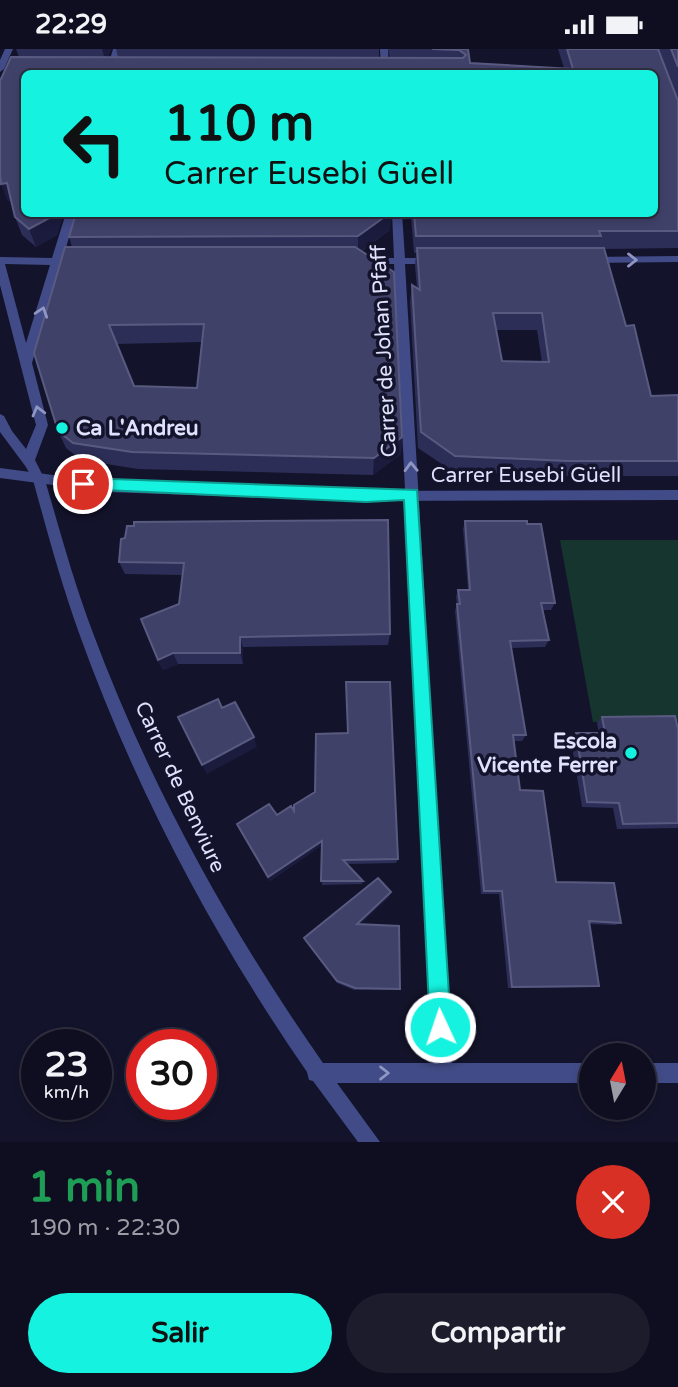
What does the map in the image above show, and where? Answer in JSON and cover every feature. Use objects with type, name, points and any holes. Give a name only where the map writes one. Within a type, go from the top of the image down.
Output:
[{"type":"street","points":[[9,49],[0,69],[14,69]]},
{"type":"street","points":[[114,70],[117,49]]},
{"type":"street","points":[[384,49],[388,70]]},
{"type":"street","points":[[26,363],[70,217]]},
{"type":"street","name":"Carrer de Johan Pfaff","points":[[397,217],[402,261],[411,494],[443,1073]]},
{"type":"street","points":[[575,260],[678,259]]},
{"type":"street","points":[[350,261],[442,261]]},
{"type":"street","points":[[29,459],[42,425],[0,262],[95,262]]},
{"type":"street","name":"Carrer de Benviure","points":[[0,419],[29,459],[38,477],[92,651],[178,847],[280,1021],[316,1073],[370,1142]]},
{"type":"street","name":"Carrer Eusebi Güell","points":[[0,473],[106,487],[366,496],[678,495]]},
{"type":"street","points":[[316,1073],[579,1073]]},
{"type":"street","points":[[656,1073],[678,1073]]},
{"type":"green space","points":[[560,540],[678,540],[678,721],[593,722]]},
{"type":"building","points":[[432,49],[468,49],[470,63],[573,69],[567,49],[658,49],[678,101],[678,231],[599,231],[601,236],[416,236],[414,217],[658,217],[658,70],[21,70],[21,217],[51,217],[29,229],[15,217],[7,183],[1,184],[0,81],[11,57],[463,58],[466,55],[459,50]]},
{"type":"building","points":[[671,49],[678,49],[678,67]]},
{"type":"building","points":[[75,217],[384,217],[358,236],[69,237]]},
{"type":"building","points":[[65,247],[355,247],[394,272],[402,437],[374,458],[132,452],[73,443],[58,431],[34,353]],"holes":[[[204,324],[197,388],[134,386],[109,325]]]},
{"type":"building","points":[[417,248],[604,248],[626,326],[634,325],[651,396],[678,395],[678,461],[567,461],[455,456],[421,432],[412,285],[420,290]],"holes":[[[493,313],[542,313],[549,362],[502,361]]]},
{"type":"building","points":[[388,520],[390,634],[240,637],[240,653],[173,653],[158,660],[141,619],[179,604],[184,563],[119,562],[121,539],[125,538],[127,526],[134,526],[134,522]]},
{"type":"building","points":[[465,521],[527,521],[527,524],[541,524],[555,603],[541,603],[549,640],[510,641],[526,735],[513,735],[520,790],[543,791],[556,882],[614,883],[621,923],[589,921],[599,986],[512,987],[502,891],[484,891],[457,604],[460,604],[458,590],[470,590]]},
{"type":"building","points":[[346,682],[390,682],[398,859],[343,860],[363,881],[321,881],[322,841],[268,877],[237,824],[269,804],[277,815],[291,806],[294,811],[294,805],[315,792],[316,734],[348,733]]},
{"type":"building","points":[[218,699],[222,708],[235,702],[254,737],[202,765],[178,717]]},
{"type":"building","points":[[675,716],[678,729],[678,823],[623,824],[619,803],[587,802],[576,733],[605,733],[602,717]]},
{"type":"building","points":[[378,878],[391,892],[357,924],[399,926],[400,989],[355,988],[337,981],[304,938]]},
{"type":"place","name":"Ca L'Andreu","points":[[62,428]]},
{"type":"place","name":"Escola Vicente Ferrer","points":[[631,753]]},
{"type":"route","points":[[83,484],[366,496],[411,494],[440,1027]]}]
